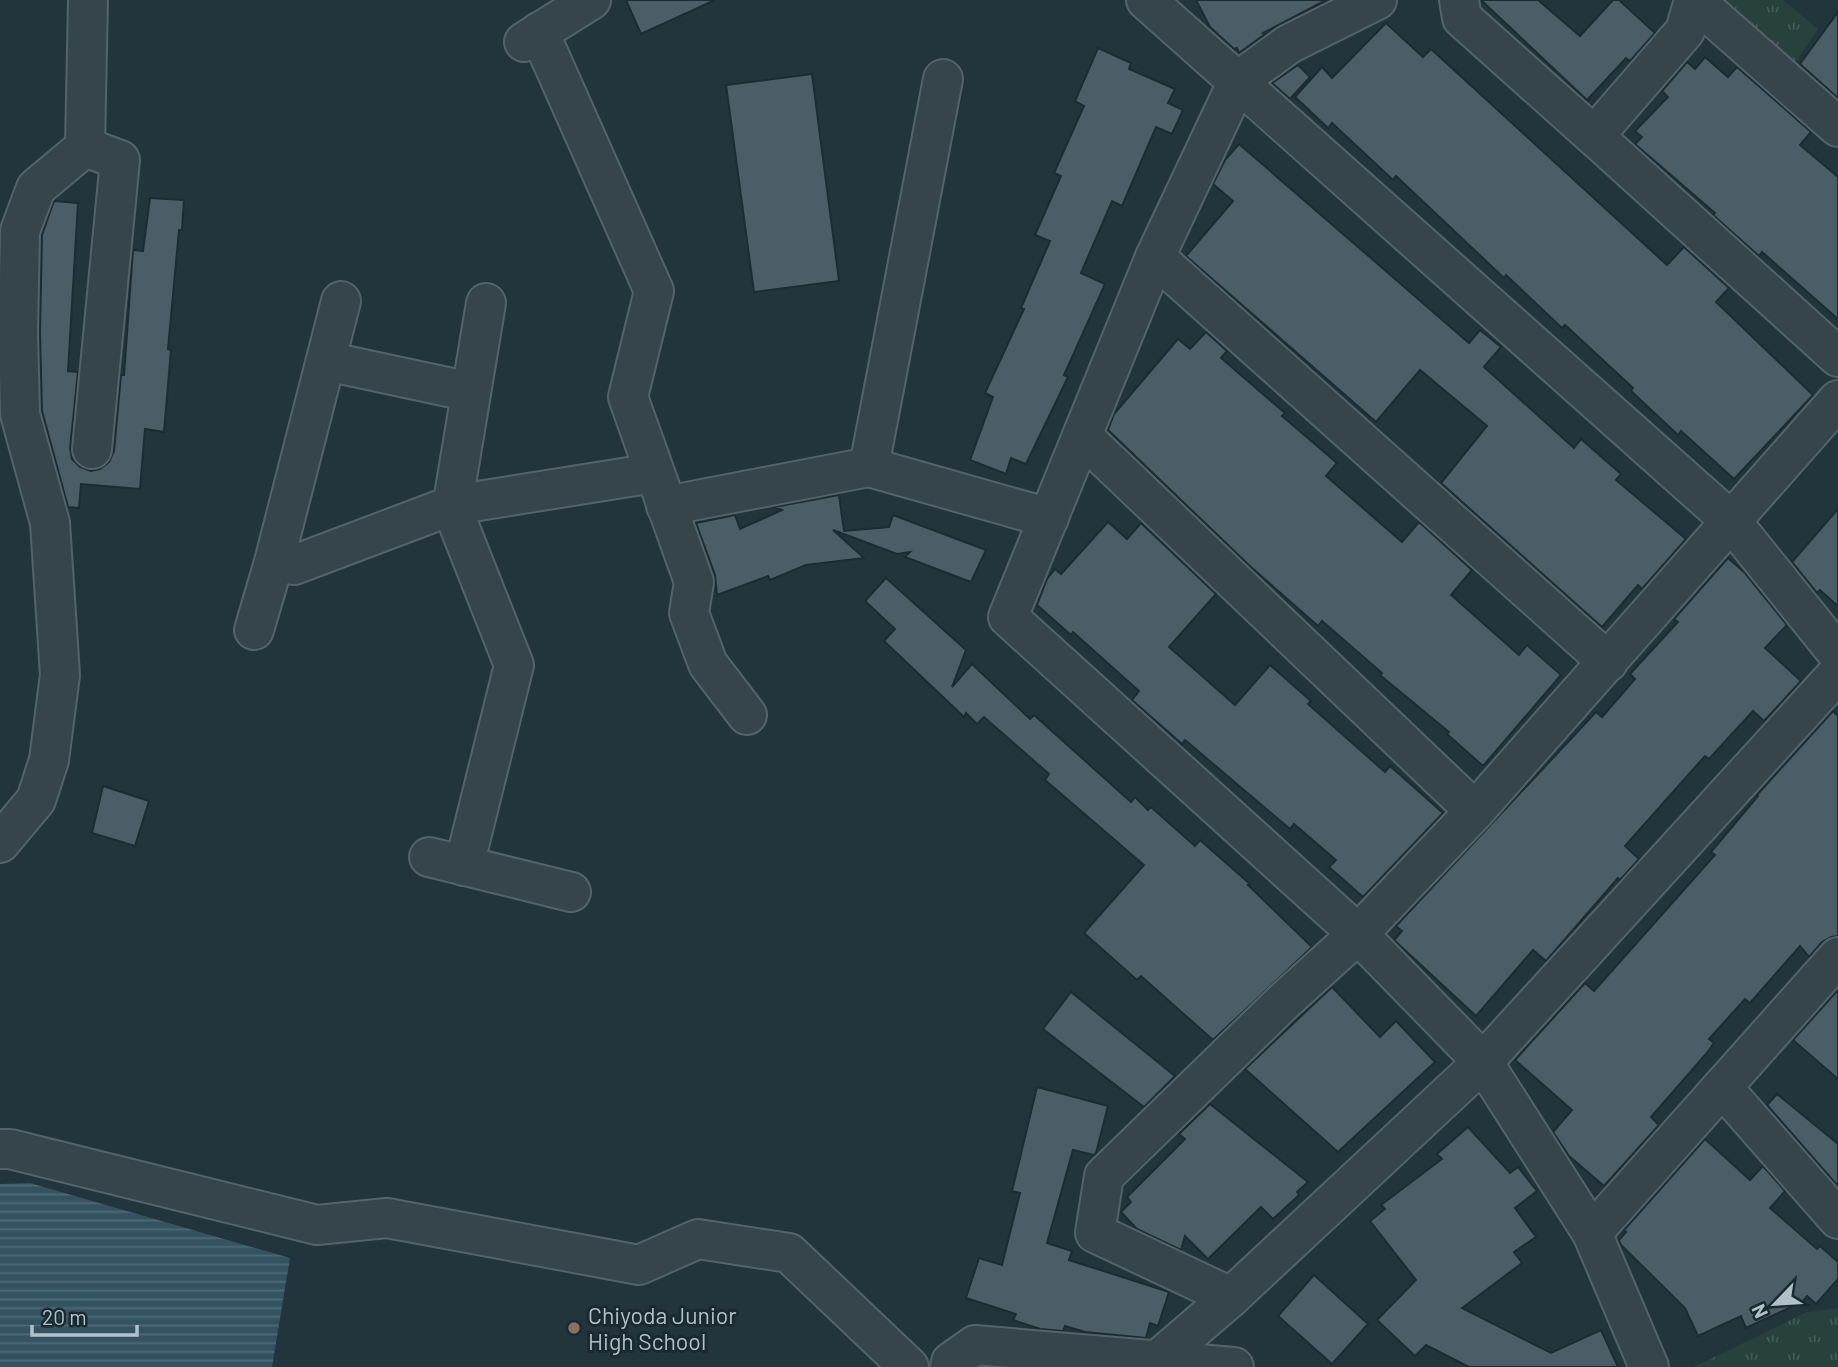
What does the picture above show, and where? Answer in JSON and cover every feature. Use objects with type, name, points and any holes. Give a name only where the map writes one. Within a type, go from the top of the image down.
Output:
[{"type":"street","points":[[0,843],[36,800],[49,760],[60,675],[50,523],[20,414],[20,231],[36,188],[85,147],[88,0]]},
{"type":"street","points":[[591,0],[531,37],[654,291],[628,397],[694,582],[689,613],[708,664],[747,715]]},
{"type":"street","points":[[1146,0],[1731,520],[1838,654]]},
{"type":"street","points":[[1377,0],[1289,44],[1238,80],[1155,257],[1008,617],[1358,934],[1483,1062],[1592,1233],[1649,1367]]},
{"type":"street","points":[[1459,0],[1462,18],[1838,357]]},
{"type":"street","points":[[1594,136],[1685,31],[1694,0],[1838,127]]},
{"type":"street","points":[[869,467],[943,79]]},
{"type":"street","points":[[85,147],[120,160],[92,449]]},
{"type":"street","points":[[1155,257],[1608,662]]},
{"type":"street","points":[[254,630],[341,301]]},
{"type":"street","points":[[486,303],[453,505],[514,665],[447,861],[571,892]]},
{"type":"street","points":[[326,362],[471,392]]},
{"type":"street","points":[[1231,1297],[1094,1233],[1104,1176],[1282,1003],[1358,934],[1475,811],[1838,400]]},
{"type":"street","points":[[1083,437],[1475,811]]},
{"type":"street","points":[[274,562],[294,565],[453,505],[660,490],[869,467],[1049,518]]},
{"type":"street","points":[[1157,1363],[1483,1062],[1838,673]]},
{"type":"street","points":[[1592,1233],[1838,957]]},
{"type":"street","points":[[1722,1087],[1838,1219]]},
{"type":"street","points":[[0,1149],[24,1152],[317,1225],[387,1218],[639,1265],[698,1239],[789,1253],[909,1367]]},
{"type":"street","points":[[950,1367],[951,1362],[975,1345],[1157,1363],[1234,1367]]},
{"type":"green space","points":[[1706,0],[1783,0],[1818,29],[1787,75]]},
{"type":"green space","points":[[1838,1308],[1838,1367],[1694,1367],[1807,1312]]},
{"type":"water","points":[[30,1183],[290,1258],[272,1367],[0,1367],[0,1184]]},
{"type":"building","points":[[626,0],[715,0],[641,34]]},
{"type":"building","points":[[1196,0],[1326,0],[1263,33],[1265,34],[1239,53],[1237,48],[1234,49],[1210,27]]},
{"type":"building","points":[[1481,0],[1538,0],[1580,36],[1613,0],[1619,0],[1655,33],[1630,61],[1626,58],[1587,100]]},
{"type":"building","points":[[1838,12],[1838,98],[1800,64]]},
{"type":"building","points":[[1386,23],[1423,57],[1431,49],[1667,265],[1684,247],[1729,288],[1716,302],[1813,395],[1734,479],[1681,431],[1678,435],[1631,391],[1633,388],[1565,325],[1562,328],[1506,275],[1504,278],[1396,176],[1393,180],[1332,123],[1328,128],[1295,97],[1322,67],[1332,78]]},
{"type":"building","points":[[1098,48],[1131,63],[1129,69],[1175,89],[1168,103],[1183,110],[1172,134],[1156,127],[1122,206],[1112,201],[1081,273],[1105,284],[1064,375],[1068,377],[1026,464],[1011,458],[1006,474],[970,460],[993,397],[985,393],[1024,309],[1021,308],[1050,241],[1035,235],[1061,176],[1054,173],[1084,106],[1075,101]]},
{"type":"building","points":[[1705,57],[1728,77],[1737,67],[1811,132],[1800,145],[1838,177],[1838,319],[1762,252],[1759,256],[1713,215],[1715,213],[1635,144],[1642,137],[1635,131],[1668,97],[1662,91],[1687,62],[1695,69]]},
{"type":"building","points":[[1298,65],[1310,77],[1290,99],[1272,83]]},
{"type":"building","points":[[812,74],[839,281],[754,292],[726,85]]},
{"type":"building","points":[[1239,144],[1469,343],[1480,330],[1501,347],[1484,367],[1574,448],[1581,439],[1621,474],[1616,480],[1686,539],[1642,589],[1638,585],[1602,627],[1441,483],[1487,426],[1420,370],[1376,422],[1186,256],[1233,201],[1213,184],[1225,160]]},
{"type":"building","points":[[150,198],[184,200],[168,349],[171,350],[164,432],[145,429],[140,489],[81,484],[79,508],[68,507],[42,411],[42,235],[54,201],[78,203],[68,371],[78,372],[70,448],[72,459],[80,467],[91,471],[100,469],[109,462],[114,451],[121,375],[124,375],[133,250],[143,251]]},
{"type":"building","points":[[1206,332],[1227,351],[1221,358],[1285,413],[1282,416],[1337,463],[1326,476],[1402,542],[1419,522],[1472,570],[1451,595],[1519,655],[1527,645],[1561,675],[1483,766],[1447,734],[1449,732],[1380,675],[1382,673],[1322,621],[1318,626],[1251,567],[1108,430],[1114,414],[1178,339],[1190,349]]},
{"type":"building","points":[[839,495],[844,531],[889,527],[893,515],[986,550],[971,582],[905,557],[910,552],[897,554],[833,530],[864,558],[806,565],[770,580],[768,576],[717,595],[715,575],[696,523],[735,515],[740,529],[782,510],[774,507]]},
{"type":"building","points":[[1838,509],[1838,606],[1820,590],[1817,593],[1792,562]]},
{"type":"building","points":[[1108,522],[1127,539],[1141,523],[1216,594],[1169,647],[1235,705],[1270,665],[1311,701],[1308,704],[1385,772],[1390,766],[1443,813],[1363,897],[1329,867],[1336,860],[1294,824],[1290,829],[1185,740],[1182,744],[1132,700],[1139,691],[1073,632],[1071,635],[1037,605],[1047,579],[1055,569],[1061,574]]},
{"type":"building","points":[[1728,558],[1745,573],[1787,625],[1765,648],[1801,681],[1764,721],[1753,711],[1709,759],[1705,756],[1625,846],[1639,859],[1620,880],[1618,878],[1546,961],[1533,950],[1476,1016],[1394,940],[1402,931],[1396,926],[1596,712],[1602,717],[1635,679],[1630,674],[1678,622],[1674,619]]},
{"type":"building","points":[[886,578],[966,650],[952,687],[972,664],[1030,719],[1034,715],[1131,802],[1135,797],[1148,810],[1151,807],[1195,846],[1200,840],[1250,884],[1248,885],[1312,947],[1213,1040],[1141,976],[1137,980],[1084,933],[1144,865],[1045,780],[1049,774],[984,717],[977,724],[966,713],[964,717],[884,641],[895,629],[865,601]]},
{"type":"building","points":[[1833,711],[1838,716],[1838,936],[1822,942],[1809,957],[1800,946],[1750,1003],[1745,999],[1709,1039],[1714,1043],[1706,1054],[1651,1117],[1659,1125],[1604,1186],[1569,1156],[1553,1132],[1572,1110],[1515,1060],[1585,983],[1594,991],[1715,855],[1711,852],[1757,795]]},
{"type":"building","points":[[103,786],[149,801],[135,846],[92,833]]},
{"type":"building","points":[[1332,987],[1380,1037],[1396,1021],[1435,1062],[1338,1152],[1245,1069]]},
{"type":"building","points":[[1838,990],[1838,1079],[1793,1040]]},
{"type":"building","points":[[1071,992],[1175,1076],[1144,1107],[1043,1029]]},
{"type":"building","points":[[1037,1087],[1108,1106],[1096,1153],[1094,1155],[1073,1150],[1047,1243],[1072,1251],[1069,1260],[1169,1292],[1158,1326],[1150,1323],[1146,1338],[1085,1332],[1065,1326],[1063,1331],[1040,1329],[1013,1320],[1016,1314],[966,1298],[979,1258],[1002,1265],[1020,1193],[1012,1191]]},
{"type":"building","points":[[1777,1094],[1838,1144],[1838,1186],[1767,1105]]},
{"type":"building","points":[[1210,1104],[1308,1182],[1297,1192],[1299,1195],[1273,1219],[1261,1207],[1208,1259],[1185,1236],[1181,1250],[1137,1229],[1121,1212],[1131,1202],[1127,1197],[1185,1139],[1179,1134]]},
{"type":"building","points":[[1468,1127],[1510,1173],[1518,1167],[1537,1191],[1515,1208],[1536,1237],[1514,1252],[1522,1263],[1462,1308],[1551,1353],[1601,1330],[1618,1367],[1469,1367],[1426,1345],[1415,1356],[1377,1320],[1416,1280],[1370,1221],[1385,1209],[1381,1205],[1442,1159],[1437,1154]]},
{"type":"building","points":[[1705,1139],[1750,1180],[1763,1166],[1785,1191],[1770,1208],[1817,1249],[1820,1246],[1838,1262],[1838,1279],[1816,1304],[1807,1296],[1802,1302],[1746,1328],[1741,1316],[1698,1336],[1685,1308],[1621,1245],[1619,1240],[1626,1232],[1624,1230]]},
{"type":"building","points":[[1314,1275],[1368,1324],[1332,1364],[1278,1316]]},
{"type":"place","name":"Chiyoda Junior High School","points":[[574,1328]]}]
